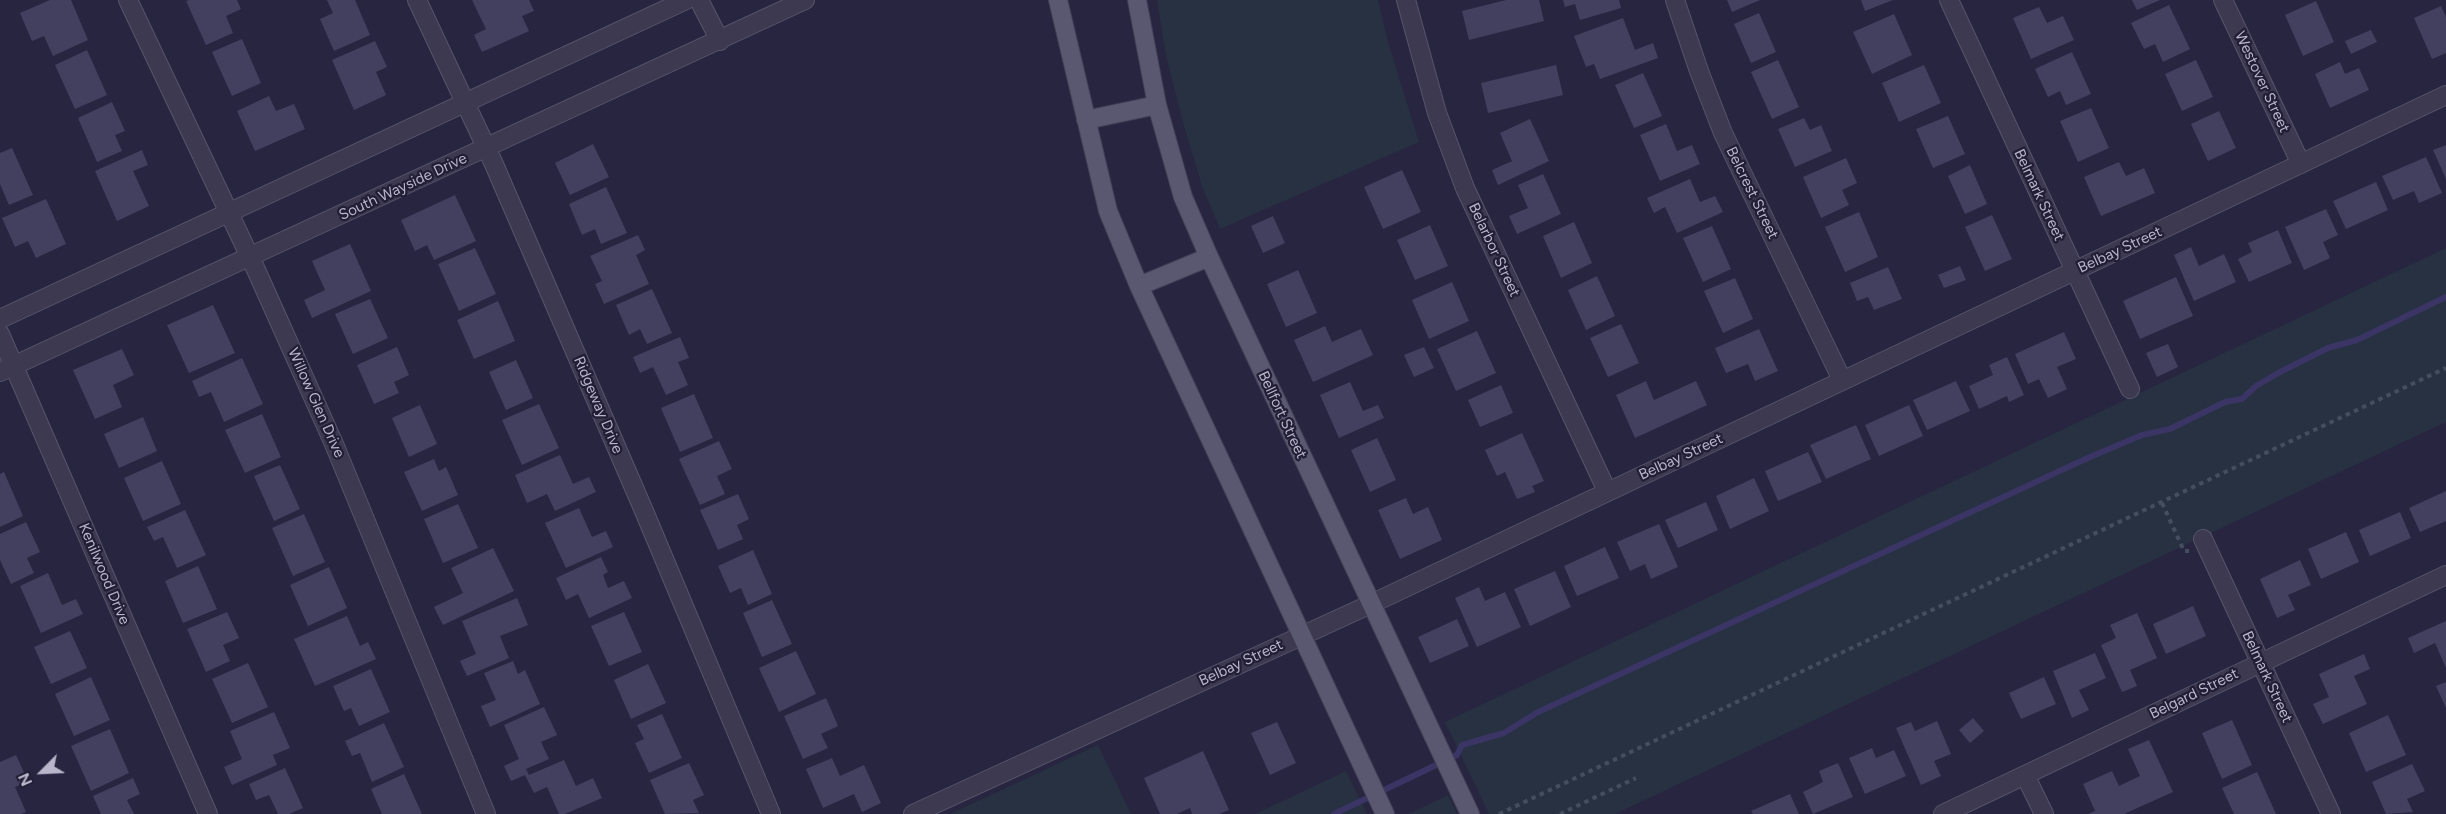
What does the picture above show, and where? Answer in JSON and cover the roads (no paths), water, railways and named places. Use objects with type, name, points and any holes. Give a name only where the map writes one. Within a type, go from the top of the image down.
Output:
[{"type":"main road","points":[[1058,0],[1108,211],[1138,286],[1385,814]]},
{"type":"main road","name":"Bellfort Street","points":[[1137,0],[1157,105],[1183,197],[1470,814]]},
{"type":"main road","points":[[1086,120],[1157,105]]},
{"type":"main road","points":[[1138,286],[1209,257]]},
{"type":"street","name":"Willow Glen Drive","points":[[128,0],[250,258],[334,444],[486,814]]},
{"type":"street","name":"Ridgeway Drive","points":[[417,0],[466,101],[639,500],[771,814]]},
{"type":"street","points":[[0,319],[686,0]]},
{"type":"street","points":[[699,0],[720,41]]},
{"type":"street","name":"South Wayside Drive","points":[[7,369],[805,0]]},
{"type":"street","name":"Belarbor Street","points":[[1406,0],[1437,113],[1465,188],[1607,491]]},
{"type":"street","name":"Belcrest Street","points":[[1675,0],[1698,71],[1723,133],[1842,380]]},
{"type":"street","name":"Belmark Street","points":[[1949,0],[2130,389]]},
{"type":"street","name":"Westover Street","points":[[2223,0],[2301,164]]},
{"type":"street","name":"Belbay Street","points":[[913,814],[1371,604],[2446,95]]},
{"type":"street","name":"Kenilwood Drive","points":[[0,334],[7,369],[208,814]]},
{"type":"street","name":"Belmark Street","points":[[2204,542],[2331,814]]},
{"type":"street","name":"Belgard Street","points":[[1943,814],[2446,575]]},
{"type":"street","points":[[2025,775],[2044,814]]},
{"type":"waterway","points":[[1334,814],[1457,755],[1462,745],[1504,733],[1538,712],[2090,457],[2142,435],[2170,429],[2225,402],[2242,399],[2256,386],[2280,372],[2328,348],[2357,340],[2446,297]]}]
